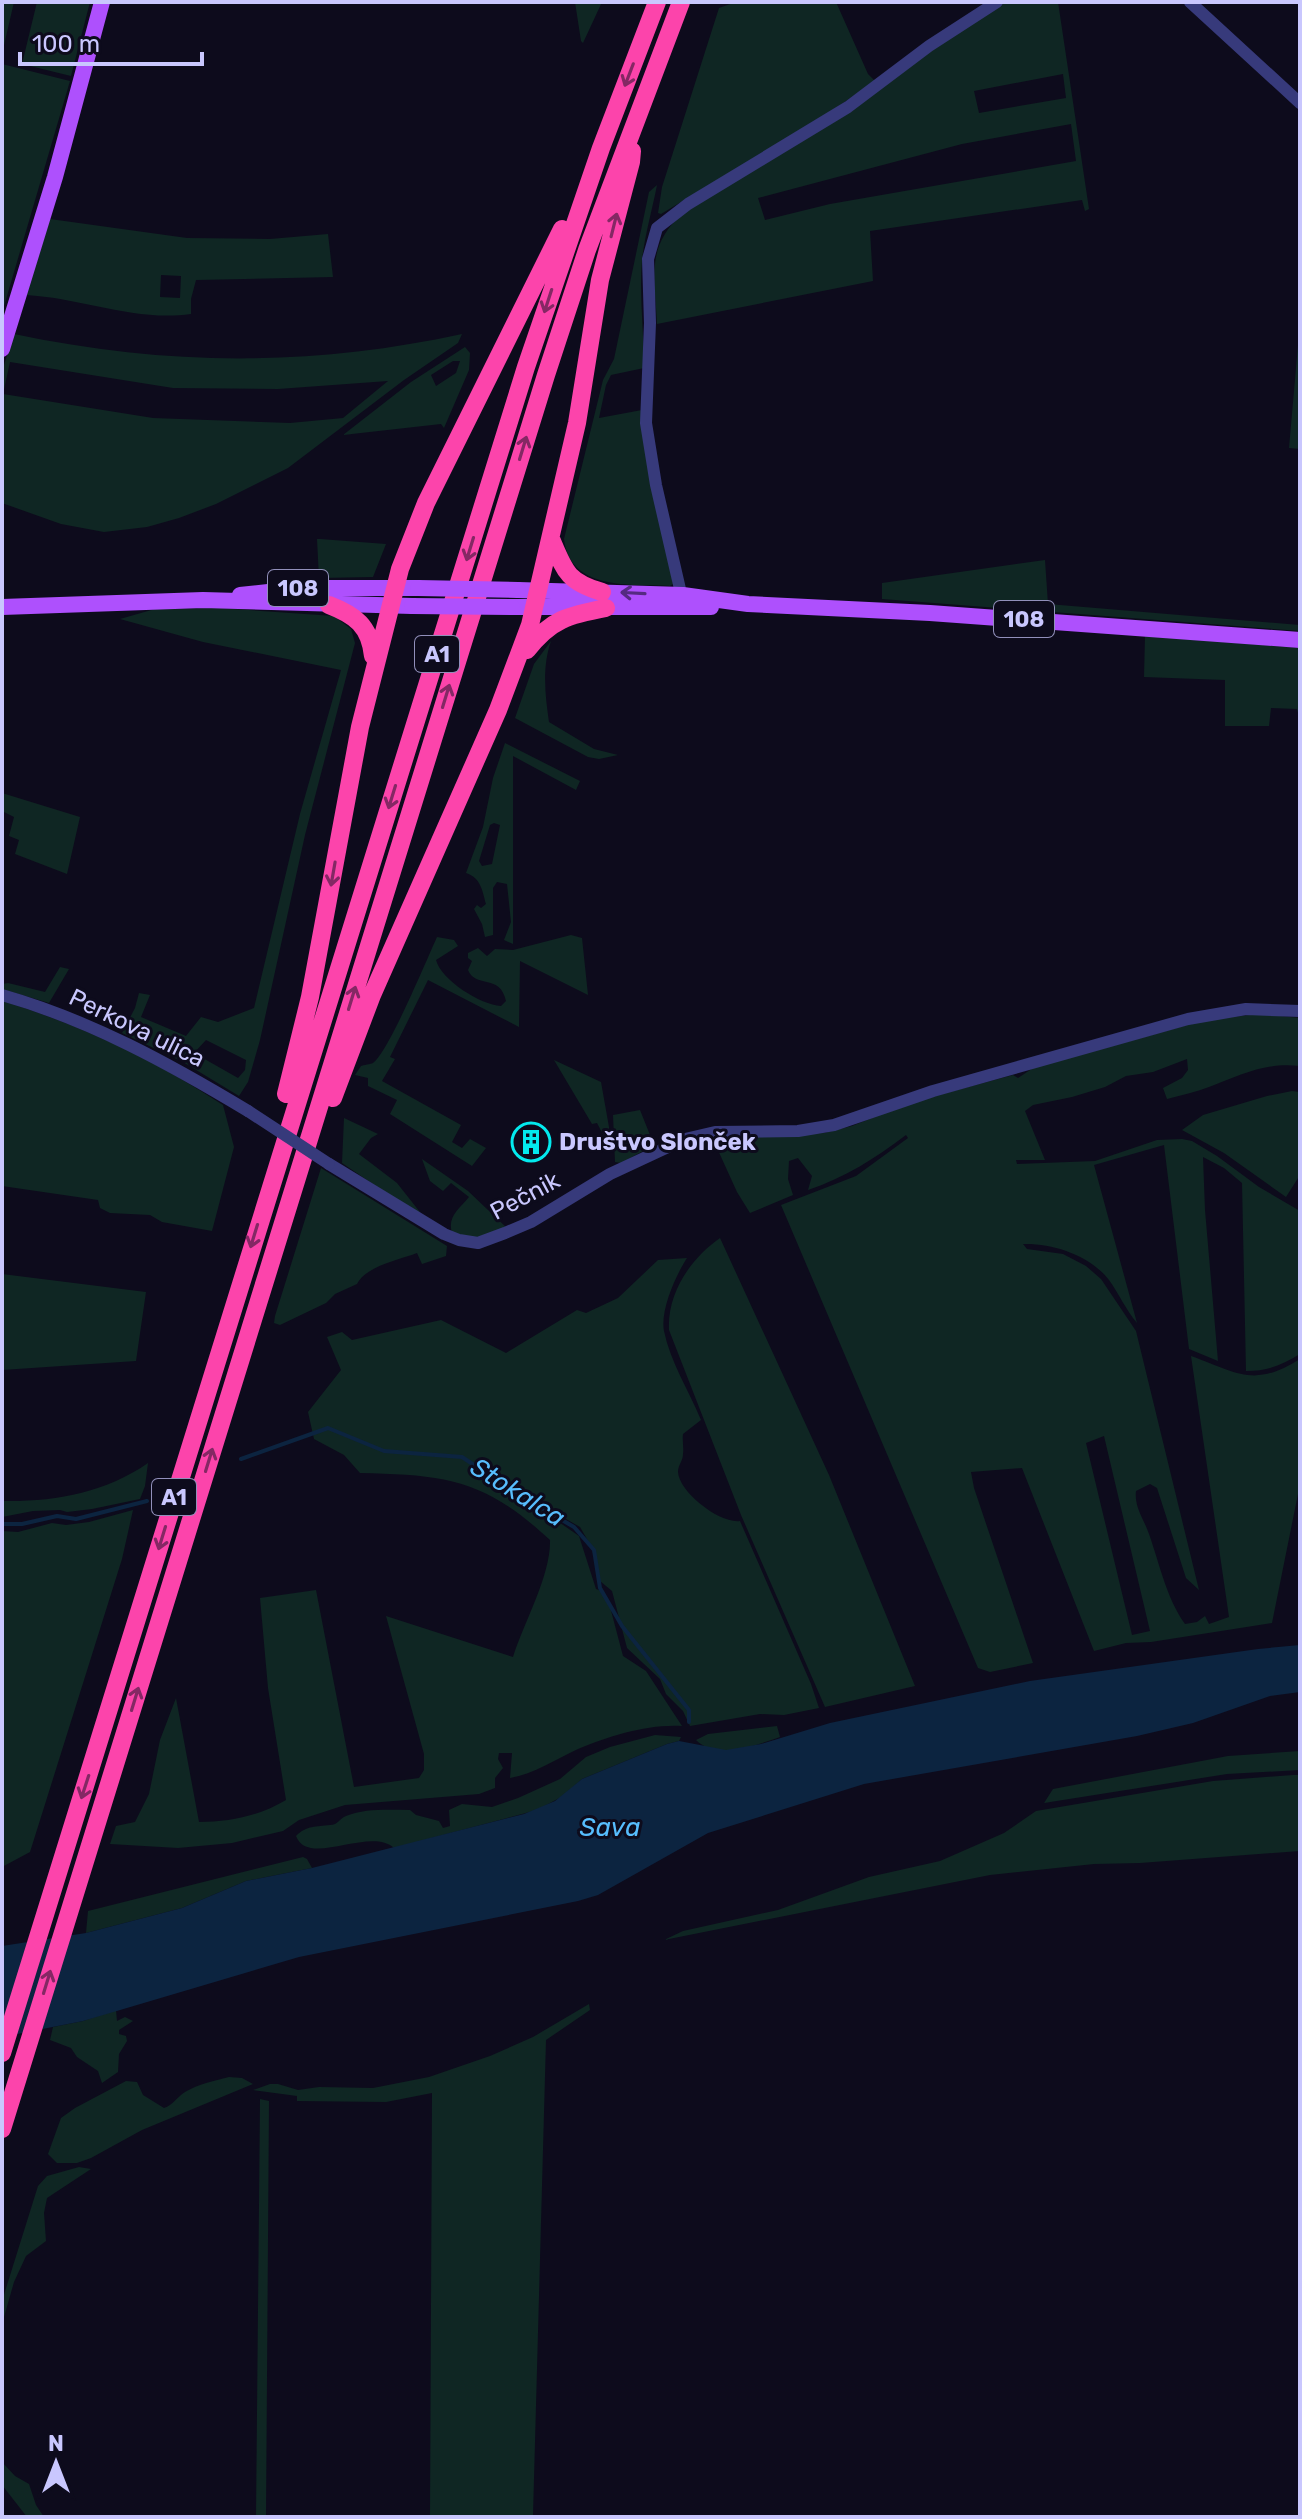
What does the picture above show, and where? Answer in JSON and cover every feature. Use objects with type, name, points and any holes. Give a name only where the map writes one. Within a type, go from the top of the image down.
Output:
[{"type":"highway","name":"A1","points":[[2,2053],[526,367],[601,148],[657,2]]},
{"type":"highway","name":"A1","points":[[2,2129],[546,375],[587,250],[681,2]]},
{"type":"highway","points":[[312,1126],[333,1097],[378,982],[513,673],[537,599],[577,423],[600,280],[631,162],[633,124]]},
{"type":"highway","points":[[277,1162],[274,1138],[310,997],[374,663],[392,597],[426,503],[564,224],[585,166],[601,148]]},
{"type":"highway","points":[[552,541],[570,578],[604,600]]},
{"type":"highway","points":[[513,673],[526,651],[548,625],[604,600]]},
{"type":"highway","points":[[329,605],[354,616],[363,624],[369,636],[374,663]]},
{"type":"main road","points":[[2,349],[55,177],[102,2]]},
{"type":"main road","name":"108","points":[[2,607],[203,600],[304,588],[392,597],[412,606],[512,607],[537,599],[748,604],[930,613],[1300,640]]},
{"type":"main road","name":"108","points":[[203,600],[329,605],[392,597],[418,588],[518,590],[537,599]]},
{"type":"main road","points":[[2,617],[28,607]]},
{"type":"street","points":[[683,602],[656,485],[646,423],[650,323],[648,259],[657,228],[679,209],[848,107],[929,46],[997,2]]},
{"type":"street","points":[[1190,2],[1300,103]]},
{"type":"street","name":"Perkova ulica","points":[[2,995],[53,1012],[128,1044],[248,1111],[329,1164]]},
{"type":"street","name":"Pečnik","points":[[329,1164],[444,1234],[478,1243],[531,1222],[610,1174],[685,1139],[715,1132],[798,1131],[834,1125],[933,1091],[1188,1019],[1246,1009],[1300,1011]]},
{"type":"green space","points":[[2,2],[14,2],[2,54]]},
{"type":"green space","points":[[37,2],[90,2],[71,76],[22,64]]},
{"type":"green space","points":[[575,2],[602,2],[583,43],[581,41]]},
{"type":"green space","points":[[736,2],[836,2],[868,74],[875,81],[824,116],[658,213],[662,187],[719,8]]},
{"type":"green space","points":[[1006,2],[1058,2],[1089,209],[1085,211],[1082,200],[870,231],[873,281],[657,324],[654,277],[658,251],[663,238],[683,213]],"holes":[[[1063,74],[1066,98],[979,113],[974,91]],[[1071,124],[1076,161],[830,204],[765,220],[758,198],[962,144]]]},
{"type":"green space","points":[[2,64],[70,81],[2,313]]},
{"type":"green space","points":[[657,185],[642,260],[644,368],[611,375],[599,418],[642,410],[673,584],[670,586],[620,584],[590,576],[577,568],[564,539],[603,380],[614,359],[649,192]]},
{"type":"green space","points":[[50,219],[187,238],[270,239],[328,234],[333,277],[196,280],[191,314],[149,315],[26,295]],"holes":[[[161,275],[181,276],[180,298],[160,297]]]},
{"type":"green space","points":[[1300,322],[1300,449],[1289,448]]},
{"type":"green space","points":[[14,334],[127,352],[238,358],[349,352],[462,334],[458,343],[288,468],[216,504],[179,518],[147,527],[104,532],[61,524],[2,503],[2,371]],"holes":[[[10,362],[173,388],[278,389],[388,381],[343,418],[290,423],[153,418],[3,394]]]},
{"type":"green space","points":[[465,347],[470,353],[469,370],[444,428],[441,424],[343,435],[411,382]],"holes":[[[453,361],[460,361],[456,373],[436,386],[431,375]]]},
{"type":"green space","points":[[317,539],[386,544],[373,577],[319,578]]},
{"type":"green space","points":[[1045,560],[1048,604],[1300,625],[1300,631],[882,599],[882,583]]},
{"type":"green space","points":[[220,608],[334,616],[351,629],[355,643],[305,835],[260,1040],[248,1082],[239,1096],[183,1062],[122,1033],[139,993],[150,995],[141,1017],[186,1036],[201,1017],[218,1022],[254,1008],[300,814],[341,670],[203,642],[120,619],[155,609]],"holes":[[[206,1040],[246,1060],[245,1070],[238,1078],[194,1053]]]},
{"type":"green space","points":[[1145,636],[1300,648],[1300,721],[1297,709],[1271,708],[1269,726],[1225,726],[1225,680],[1144,677]]},
{"type":"green space","points":[[551,641],[545,671],[549,722],[594,749],[618,755],[599,759],[588,757],[515,718],[534,664]]},
{"type":"green space","points":[[505,743],[580,781],[576,790],[513,756],[513,944],[504,940],[511,922],[507,884],[497,882],[493,888],[493,935],[485,937],[474,909],[477,905],[481,908],[486,904],[478,881],[466,873],[483,827],[493,778]],"holes":[[[490,825],[500,825],[492,864],[482,866],[479,861]]]},
{"type":"green space","points":[[2,793],[80,817],[67,874],[15,854],[19,840],[9,836],[14,817],[2,811]]},
{"type":"green space","points":[[571,935],[582,938],[588,995],[520,961],[519,1027],[428,980],[390,1057],[395,1059],[382,1081],[461,1125],[452,1142],[462,1148],[470,1139],[486,1148],[472,1166],[390,1114],[397,1100],[368,1086],[368,1078],[355,1075],[361,1066],[373,1063],[380,1056],[437,937],[454,940],[458,946],[436,960],[445,975],[473,996],[501,1006],[506,1001],[503,992],[499,987],[472,976],[468,970],[472,961],[468,953],[478,948],[487,956],[495,949],[513,950]]},
{"type":"green space","points":[[60,967],[69,969],[49,1003],[2,989],[2,984],[8,983],[45,992]]},
{"type":"green space","points":[[2,1001],[117,1045],[223,1105],[234,1147],[212,1231],[162,1222],[150,1215],[110,1213],[100,1208],[98,1200],[2,1186]]},
{"type":"green space","points":[[1259,1014],[1300,1018],[1300,1066],[1264,1068],[1167,1099],[1163,1088],[1182,1078],[1188,1070],[1187,1059],[1153,1072],[1126,1076],[1105,1087],[1072,1097],[1033,1105],[1025,1111],[1045,1160],[1016,1160],[1017,1164],[1095,1161],[1157,1140],[1182,1139],[1192,1141],[1217,1156],[1259,1187],[1300,1211],[1300,1354],[1274,1367],[1246,1371],[1242,1183],[1224,1168],[1203,1157],[1218,1361],[1189,1349],[1164,1145],[1094,1165],[1137,1323],[1109,1280],[1092,1264],[1058,1248],[1023,1244],[1027,1249],[1063,1254],[1086,1266],[1101,1279],[1136,1331],[1199,1590],[1186,1578],[1157,1488],[1150,1484],[1136,1491],[1136,1502],[1168,1592],[1185,1624],[1197,1622],[1205,1616],[1209,1624],[1229,1617],[1191,1356],[1246,1375],[1270,1373],[1300,1359],[1300,1484],[1272,1623],[1151,1642],[1126,1643],[1094,1651],[1022,1468],[971,1472],[1033,1663],[990,1672],[978,1668],[781,1205],[856,1176],[908,1138],[906,1135],[859,1167],[808,1190],[812,1176],[798,1158],[789,1161],[788,1179],[793,1195],[750,1213],[712,1137],[824,1133],[852,1126],[912,1102],[1013,1075],[1018,1078],[1033,1068],[1205,1020]],"holes":[[[1104,1436],[1150,1631],[1132,1635],[1086,1443]]]},
{"type":"green space","points":[[554,1060],[601,1082],[609,1146],[597,1123],[592,1124]]},
{"type":"green space","points":[[1292,1091],[1300,1092],[1300,1175],[1286,1197],[1224,1153],[1182,1130],[1203,1115]]},
{"type":"green space","points":[[640,1110],[654,1145],[621,1163],[615,1162],[613,1115]]},
{"type":"green space","points":[[344,1118],[378,1134],[359,1154],[397,1183],[427,1221],[342,1163]]},
{"type":"green space","points":[[422,1159],[468,1191],[508,1229],[480,1239],[452,1233],[451,1222],[469,1197],[451,1183],[443,1191],[430,1181]]},
{"type":"green space","points":[[321,1168],[447,1246],[446,1256],[422,1264],[417,1253],[384,1264],[361,1278],[357,1284],[335,1294],[326,1303],[280,1325],[274,1323],[275,1316]]},
{"type":"green space","points":[[720,1238],[829,1475],[915,1686],[825,1707],[741,1515],[669,1330],[672,1303],[683,1278],[709,1246]]},
{"type":"green space","points":[[687,1258],[670,1293],[663,1323],[671,1353],[701,1420],[683,1434],[683,1456],[678,1472],[680,1480],[693,1497],[712,1512],[732,1521],[740,1521],[819,1708],[690,1726],[683,1711],[666,1694],[660,1679],[627,1648],[612,1591],[600,1581],[591,1546],[580,1527],[540,1504],[540,1509],[579,1536],[596,1589],[604,1592],[609,1603],[623,1656],[646,1671],[682,1726],[655,1727],[616,1735],[510,1778],[512,1753],[499,1753],[498,1759],[503,1768],[495,1778],[495,1788],[479,1794],[345,1805],[299,1820],[283,1831],[232,1843],[178,1848],[110,1844],[116,1826],[135,1822],[149,1794],[160,1740],[176,1698],[199,1822],[244,1817],[286,1800],[268,1688],[260,1598],[316,1590],[354,1787],[419,1778],[424,1770],[424,1754],[386,1616],[513,1657],[542,1583],[550,1540],[505,1504],[463,1484],[417,1476],[360,1473],[344,1455],[314,1439],[308,1412],[341,1370],[327,1337],[342,1332],[352,1340],[441,1320],[506,1353],[577,1310],[586,1313],[618,1298],[658,1260]]},
{"type":"green space","points":[[2,1274],[146,1292],[136,1361],[2,1370]]},
{"type":"green space","points":[[148,1463],[140,1499],[92,1509],[33,1511],[2,1517],[2,1501],[41,1500],[78,1494],[114,1482]]},
{"type":"green space","points":[[133,1510],[122,1559],[30,1852],[2,1867],[2,1531],[18,1532],[52,1523],[89,1522]]},
{"type":"green space","points":[[777,1726],[780,1737],[737,1749],[715,1750],[696,1740],[708,1734]]},
{"type":"green space","points":[[655,1735],[681,1737],[679,1741],[582,1779],[563,1796],[537,1810],[394,1848],[383,1842],[370,1841],[313,1848],[303,1845],[296,1836],[308,1828],[335,1824],[354,1813],[378,1810],[410,1810],[416,1815],[439,1821],[443,1828],[450,1826],[449,1810],[462,1804],[492,1807],[518,1798],[560,1779],[586,1757]]},
{"type":"green space","points":[[1300,1751],[1300,1770],[1227,1774],[1044,1803],[1053,1789],[1228,1756]]},
{"type":"green space","points":[[1300,1775],[1300,1851],[1094,1864],[990,1875],[664,1940],[683,1931],[778,1910],[869,1877],[940,1861],[1004,1833],[1036,1811],[1213,1781]]},
{"type":"green space","points":[[303,1857],[312,1868],[246,1881],[182,1908],[86,1933],[88,1911]]},
{"type":"green space","points":[[589,2004],[590,2010],[546,2040],[533,2517],[430,2517],[432,2093],[386,2102],[297,2101],[297,2096],[253,2090],[270,2084],[298,2090],[319,2087],[373,2088],[429,2077],[533,2037]]},
{"type":"green space","points":[[116,2010],[117,2021],[125,2017],[133,2021],[119,2030],[127,2041],[119,2054],[118,2072],[102,2083],[98,2071],[77,2057],[71,2048],[50,2040],[53,2027]]},
{"type":"green space","points":[[229,2077],[242,2078],[253,2084],[142,2130],[77,2163],[57,2163],[48,2154],[61,2118],[126,2081],[137,2082],[143,2095],[164,2108],[190,2089]]},
{"type":"green space","points":[[260,2099],[269,2101],[266,2517],[256,2517]]},
{"type":"green space","points":[[79,2167],[91,2169],[47,2198],[44,2213],[46,2241],[26,2256],[14,2282],[2,2324],[2,2301],[38,2186],[47,2176]]},
{"type":"green space","points":[[2,2462],[15,2476],[29,2484],[44,2517],[27,2517],[2,2485]]},
{"type":"water","name":"Sava","points":[[1300,1645],[1300,1692],[1270,1696],[1193,1723],[1137,1736],[864,1784],[708,1833],[598,1895],[578,1901],[299,1957],[83,2021],[2,2037],[2,1946],[86,1933],[182,1908],[246,1881],[312,1868],[524,1814],[555,1801],[582,1779],[667,1744],[679,1741],[726,1750],[761,1744],[830,1723],[1030,1681]]},
{"type":"waterway","name":"Stokalca","points":[[241,1459],[328,1428],[384,1451],[462,1457],[574,1527],[594,1550],[600,1588],[622,1626],[689,1710],[689,1722]]},
{"type":"waterway","name":"Stokalca","points":[[2,1524],[22,1524],[57,1516],[76,1519],[147,1501]]},
{"type":"place","name":"Društvo Slonček","points":[[531,1142]]}]
